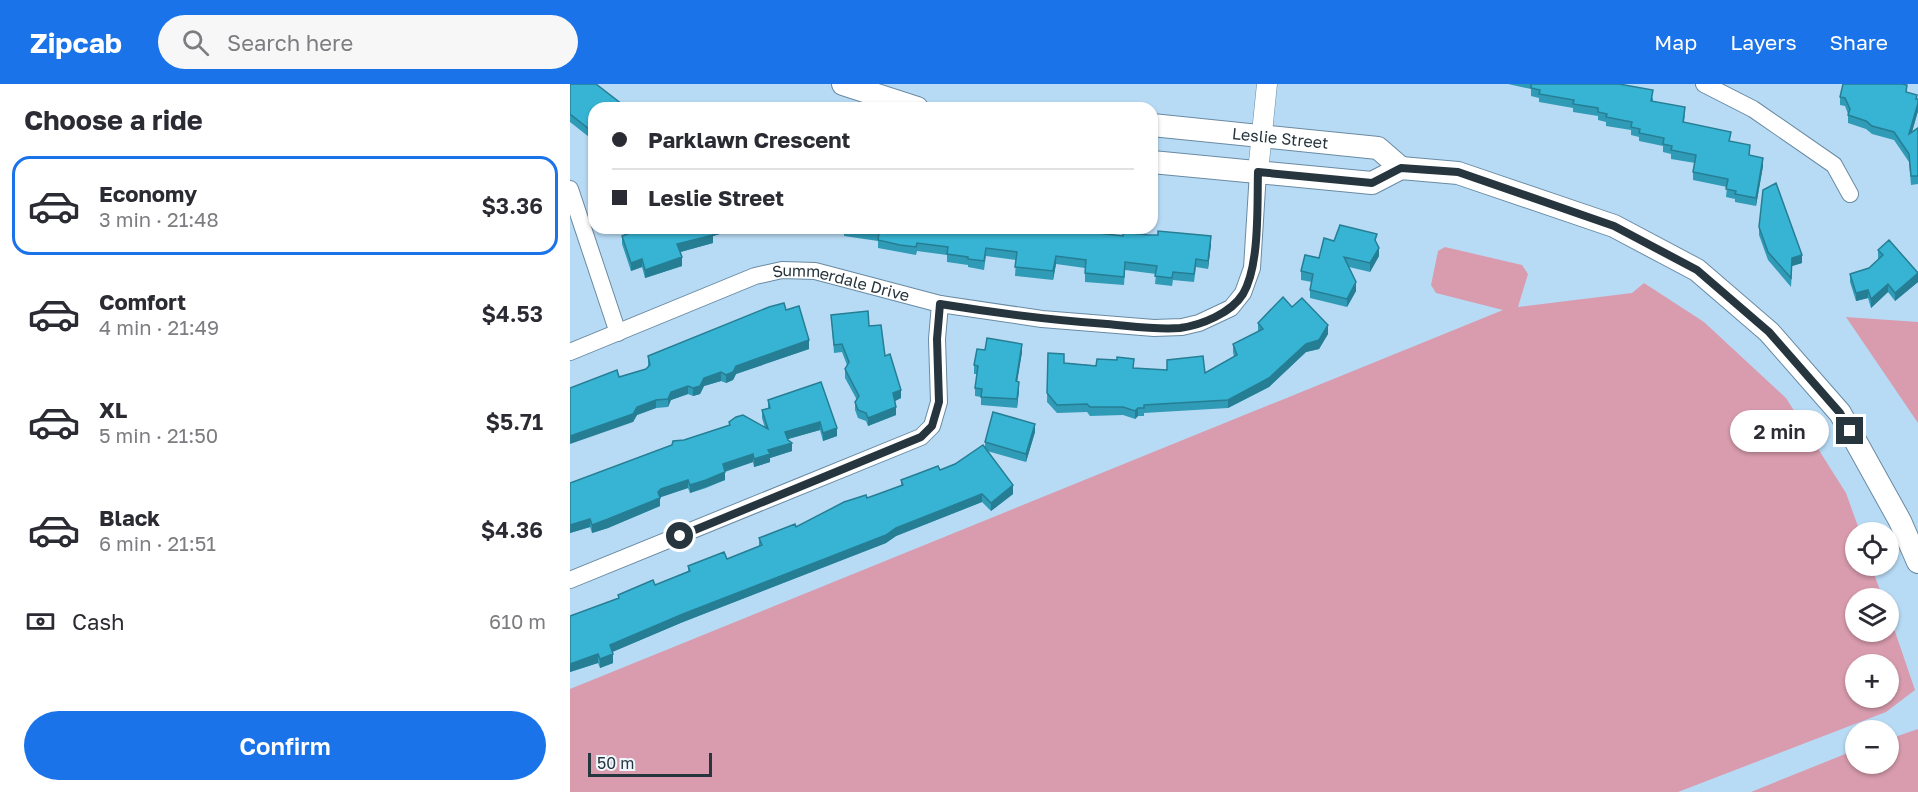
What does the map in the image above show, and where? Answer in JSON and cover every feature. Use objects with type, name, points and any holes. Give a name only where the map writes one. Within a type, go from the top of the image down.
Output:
[{"type":"main road","points":[[843,84],[898,102]]},
{"type":"main road","name":"Leslie Street","points":[[1158,125],[1262,134],[1378,148],[1401,168]]},
{"type":"main road","points":[[1158,163],[1372,183],[1401,168],[1458,172],[1614,226],[1697,270],[1769,332],[1840,413],[1900,521],[1918,562]]},
{"type":"street","points":[[1258,172],[1267,84]]},
{"type":"street","points":[[1704,84],[1753,109],[1834,165],[1850,194]]},
{"type":"street","name":"Summerdale Drive","points":[[570,352],[755,276],[782,270],[815,271],[940,304],[1042,319],[1154,328],[1182,327],[1199,323],[1231,308],[1243,293],[1252,268],[1258,172]]},
{"type":"street","points":[[570,189],[580,226],[618,333]]},
{"type":"street","points":[[570,580],[921,437],[932,426],[939,402],[937,339],[940,304]]},
{"type":"shaded area","points":[[1445,247],[1522,265],[1528,274],[1518,307],[1632,293],[1644,283],[1704,322],[1786,398],[1846,493],[1856,522],[1845,522],[1845,576],[1875,576],[1879,588],[1845,588],[1845,642],[1899,642],[1915,690],[1899,702],[1899,654],[1845,654],[1845,708],[1891,708],[1865,720],[1845,720],[1845,728],[1678,792],[570,792],[570,689],[1503,310],[1436,293],[1431,285],[1438,251]]},
{"type":"shaded area","points":[[1846,317],[1918,322],[1918,423]]},
{"type":"shaded area","points":[[1918,729],[1918,792],[1751,792],[1845,754],[1845,774],[1899,774],[1899,736]]},
{"type":"building","points":[[570,84],[596,84],[619,102],[588,102],[588,128],[570,114]]},
{"type":"building","points":[[1531,84],[1619,84],[1653,90],[1651,101],[1685,107],[1683,122],[1731,132],[1729,141],[1750,145],[1749,155],[1763,158],[1756,198],[1735,194],[1736,191],[1726,189],[1728,179],[1693,172],[1696,155],[1671,150],[1672,146],[1663,144],[1664,138],[1639,133],[1640,129],[1631,127],[1632,122],[1606,117],[1607,114],[1598,112],[1598,108],[1573,104],[1574,100],[1539,94],[1540,90],[1531,88]]},
{"type":"building","points":[[1843,84],[1902,84],[1907,85],[1906,92],[1917,95],[1918,103],[1909,134],[1918,128],[1918,176],[1911,176],[1909,154],[1894,132],[1872,126],[1866,121],[1848,115],[1850,109],[1845,98],[1840,97]]},
{"type":"building","points":[[1776,183],[1802,255],[1792,258],[1791,278],[1768,252],[1759,227],[1763,190]]},
{"type":"building","points":[[1340,225],[1377,234],[1375,240],[1379,248],[1370,263],[1344,257],[1356,282],[1347,299],[1310,290],[1313,274],[1301,271],[1305,255],[1319,258],[1324,238],[1334,241]]},
{"type":"building","points":[[1158,231],[1211,236],[1208,261],[1196,259],[1194,274],[1173,272],[1172,278],[1155,276],[1157,266],[1125,262],[1124,277],[1085,273],[1086,260],[1056,256],[1053,271],[1015,267],[1017,252],[986,248],[984,261],[947,254],[948,247],[917,243],[916,247],[878,240],[879,234],[1106,234],[1123,236],[1123,234],[1158,235]]},
{"type":"building","points":[[627,234],[713,235],[677,244],[682,257],[645,270],[642,259],[631,263],[622,236]]},
{"type":"building","points":[[1889,240],[1918,273],[1895,293],[1888,284],[1871,299],[1868,290],[1856,293],[1850,274],[1869,268],[1883,255],[1878,250]]},
{"type":"building","points":[[1283,297],[1292,307],[1302,298],[1328,325],[1319,340],[1306,344],[1269,378],[1228,400],[1144,405],[1144,408],[1138,408],[1135,411],[1123,407],[1090,407],[1087,404],[1057,405],[1047,393],[1048,353],[1064,354],[1064,363],[1096,366],[1097,359],[1117,360],[1117,357],[1134,359],[1133,368],[1167,370],[1167,360],[1203,356],[1205,373],[1237,355],[1233,344],[1263,329],[1258,323]]},
{"type":"building","points":[[784,303],[786,310],[799,306],[809,340],[736,366],[733,372],[726,375],[721,372],[704,378],[700,386],[693,388],[688,386],[671,392],[668,399],[656,400],[637,407],[633,414],[570,436],[570,388],[617,370],[619,377],[646,369],[650,365],[648,356]]},
{"type":"building","points":[[868,311],[869,326],[881,325],[885,356],[890,354],[901,390],[893,393],[896,407],[868,418],[866,413],[858,410],[855,402],[859,396],[845,369],[849,362],[842,344],[834,345],[831,315]]},
{"type":"building","points":[[987,338],[1022,344],[1016,381],[1019,382],[1017,399],[981,397],[982,389],[975,388],[978,366],[974,365],[977,349],[985,350]]},
{"type":"building","points":[[821,382],[837,428],[823,433],[820,422],[785,432],[792,443],[768,450],[770,454],[754,459],[753,454],[723,464],[725,472],[690,485],[688,480],[661,489],[658,492],[660,498],[592,525],[590,519],[570,525],[570,483],[672,445],[673,441],[684,440],[730,425],[729,422],[743,415],[768,429],[762,410],[770,408],[768,400]]},
{"type":"building","points":[[993,412],[1035,424],[1026,454],[985,442]]},
{"type":"building","points":[[983,445],[1013,485],[991,503],[982,494],[896,528],[886,535],[610,645],[613,654],[600,659],[598,654],[570,664],[570,616],[619,598],[618,595],[653,580],[655,585],[690,571],[688,566],[724,552],[727,559],[762,545],[759,538],[795,524],[796,527],[844,502],[866,495],[867,498],[903,485],[901,480],[938,466],[940,470],[955,464]]},
{"type":"route","points":[[680,536],[921,437],[932,426],[939,402],[937,339],[940,304],[1042,319],[1154,328],[1182,327],[1199,323],[1231,308],[1243,293],[1252,268],[1258,172],[1372,183],[1401,168],[1458,172],[1614,226],[1697,270],[1769,332],[1840,413],[1850,431]]}]
